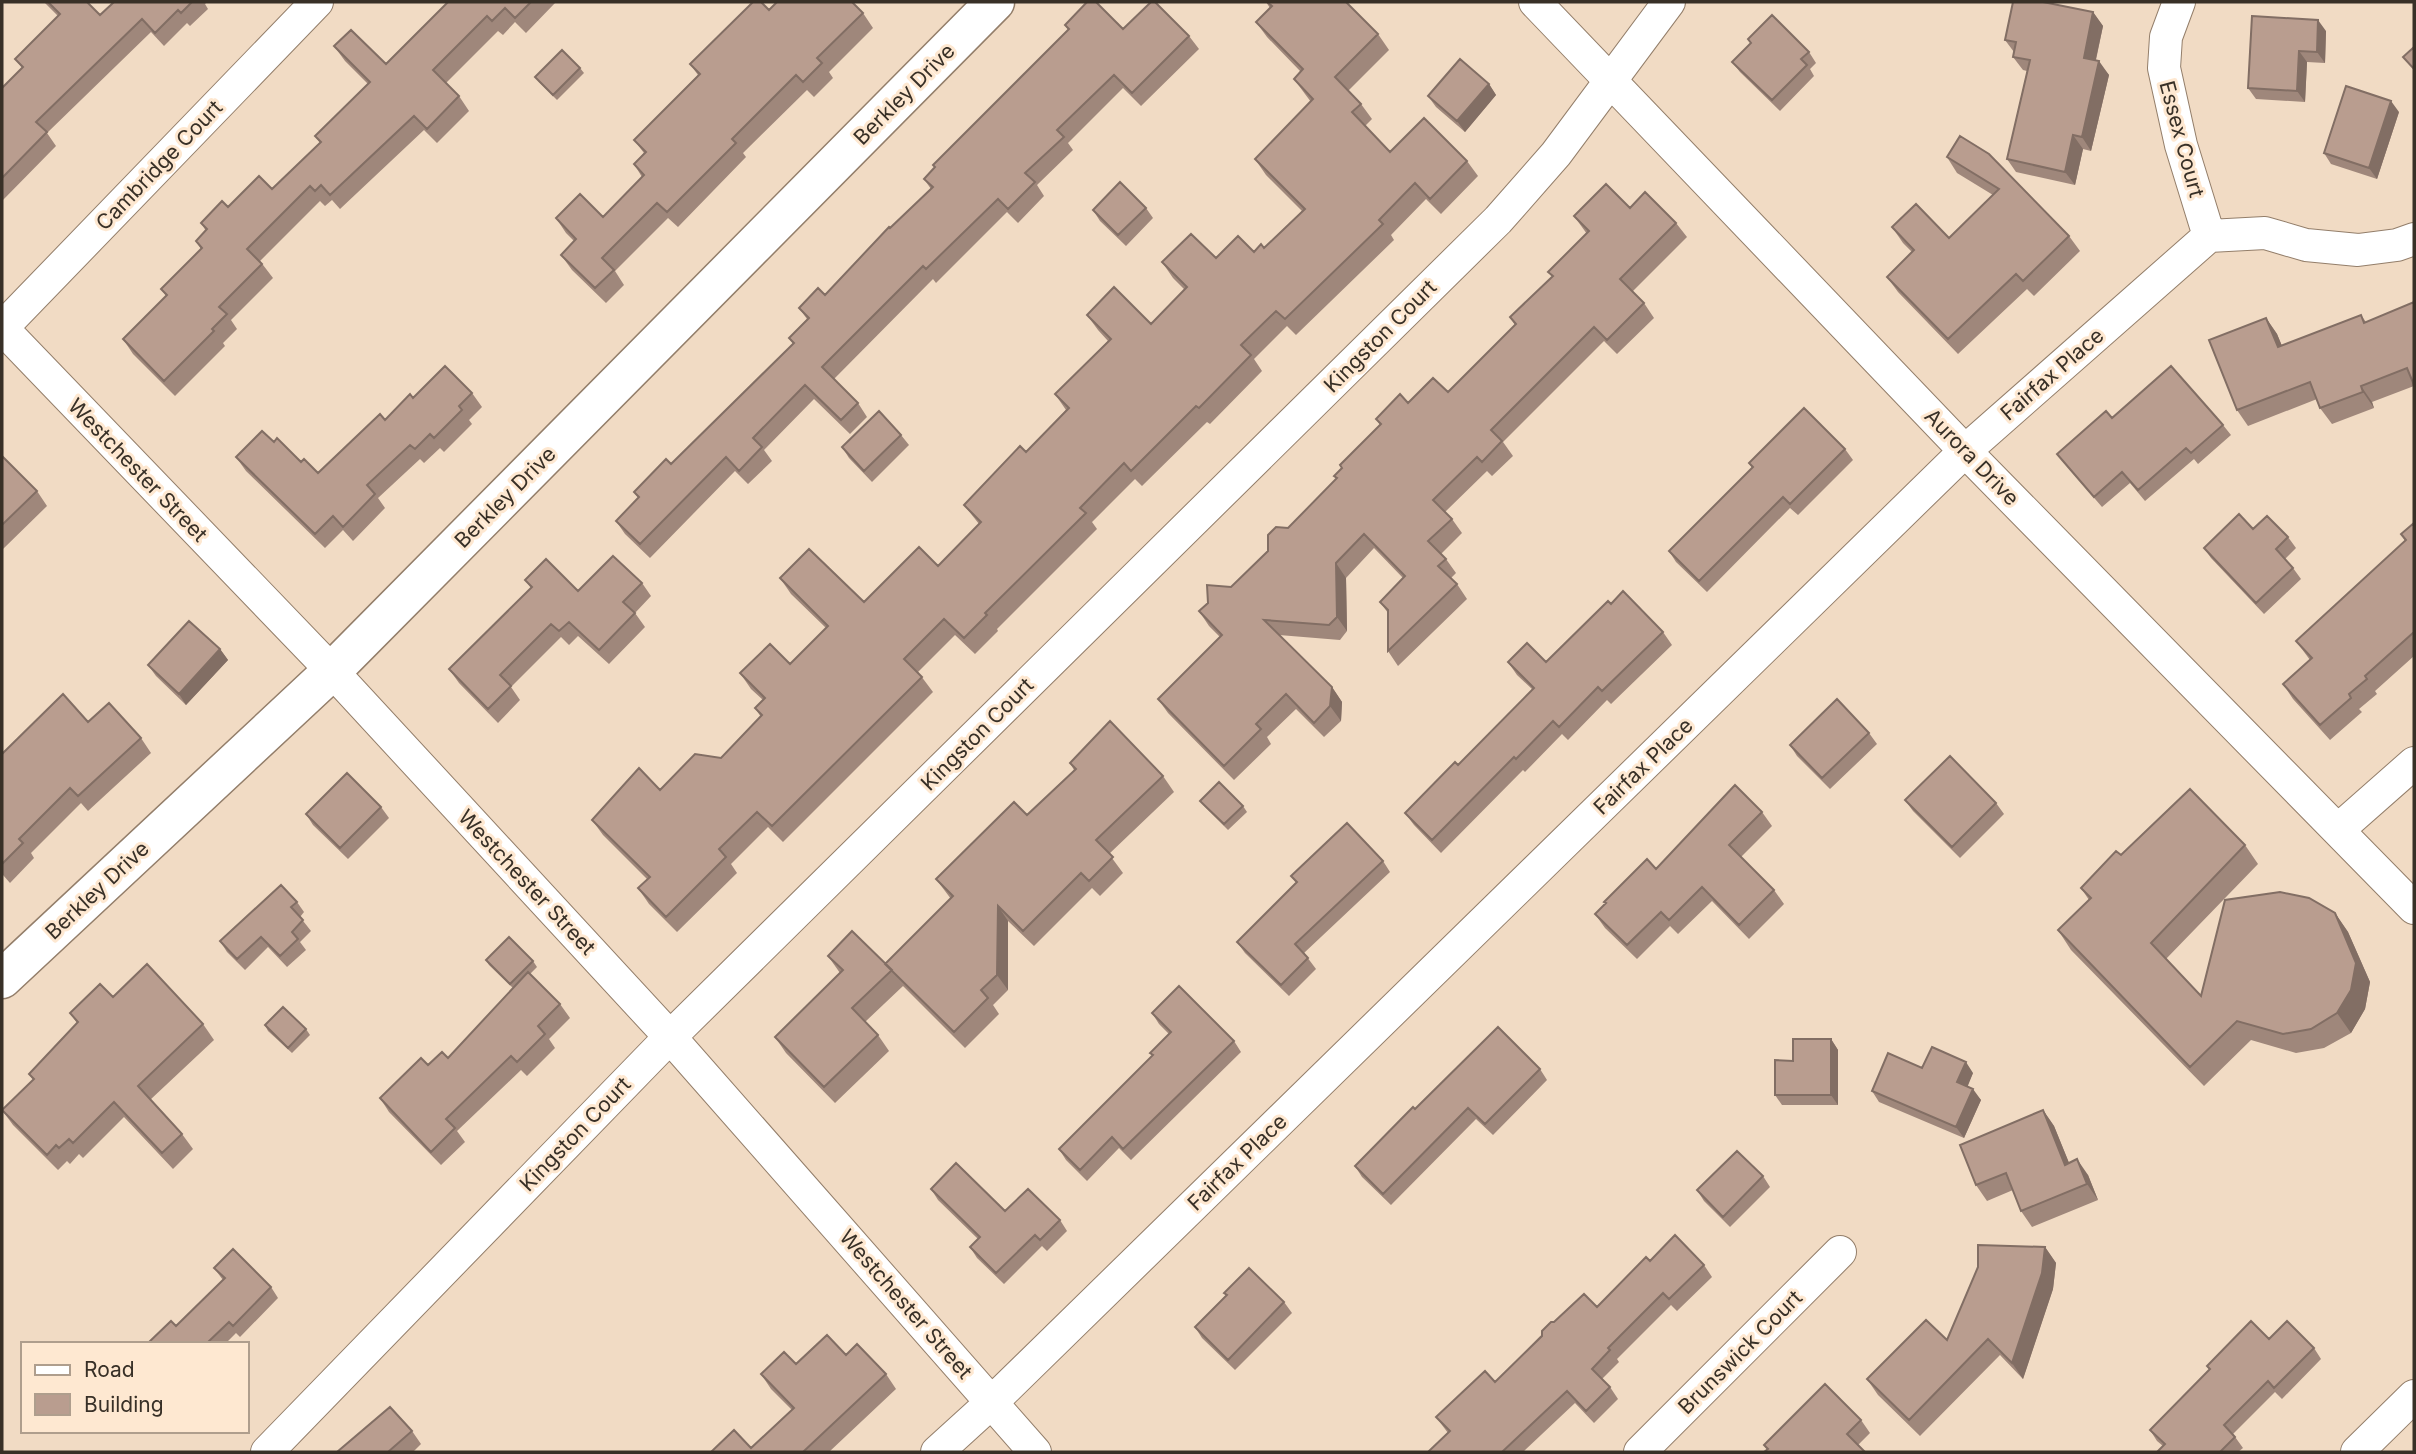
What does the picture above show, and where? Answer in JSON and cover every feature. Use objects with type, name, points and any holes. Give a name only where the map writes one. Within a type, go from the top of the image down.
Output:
[{"type":"street","name":"Cambridge Court","points":[[2,328],[317,2]]},
{"type":"street","name":"Berkley Drive","points":[[2,979],[332,671],[995,2]]},
{"type":"street","name":"Aurora Drive","points":[[1535,2],[1965,451],[2414,908]]},
{"type":"street","name":"Kingston Court","points":[[267,1452],[670,1037],[1498,220],[1556,154],[1669,2]]},
{"type":"street","name":"Essex Court","points":[[2179,2],[2166,37],[2164,68],[2181,145],[2209,236]]},
{"type":"street","points":[[2209,236],[2265,233],[2306,245],[2358,250],[2397,245],[2414,239]]},
{"type":"street","name":"Fairfax Place","points":[[937,1452],[992,1402],[1965,451],[2209,236]]},
{"type":"street","name":"Westchester Street","points":[[2,328],[332,671],[670,1037],[1035,1452]]},
{"type":"street","points":[[2338,830],[2414,763]]},
{"type":"street","name":"Brunswick Court","points":[[1640,1452],[1840,1252]]},
{"type":"street","points":[[2357,1452],[2414,1396]]},
{"type":"building","points":[[48,2],[87,2],[100,15],[114,2],[192,2],[181,13],[178,10],[155,33],[142,19],[36,122],[47,132],[2,178],[2,88],[23,67],[15,59],[60,14]]},
{"type":"building","points":[[448,2],[531,2],[515,18],[505,8],[492,21],[487,16],[433,70],[459,96],[427,129],[414,116],[330,195],[321,185],[315,191],[310,186],[247,249],[262,264],[219,307],[227,314],[212,329],[214,331],[164,381],[123,339],[167,295],[161,289],[202,248],[196,241],[207,229],[201,223],[222,201],[228,207],[259,176],[272,189],[321,142],[315,136],[370,82],[334,46],[351,30],[386,64]]},
{"type":"building","points":[[753,2],[761,2],[769,10],[777,2],[852,2],[863,13],[817,58],[822,63],[803,82],[796,75],[732,139],[736,143],[667,212],[657,203],[602,258],[614,270],[595,288],[561,255],[576,239],[556,218],[580,194],[603,217],[644,175],[634,164],[646,152],[634,140],[700,74],[690,64]]},
{"type":"building","points":[[1087,2],[1096,2],[1123,29],[1151,2],[1155,2],[1189,36],[1132,93],[1114,75],[1057,130],[1064,137],[1025,173],[1035,182],[1008,209],[998,199],[926,269],[923,266],[822,367],[858,403],[841,420],[805,385],[753,438],[762,447],[739,471],[726,457],[640,544],[616,521],[639,497],[634,492],[666,459],[671,464],[794,343],[789,338],[809,318],[799,308],[818,288],[825,295],[889,227],[933,187],[924,179],[935,167],[933,165],[1069,29],[1065,25]]},
{"type":"building","points":[[1267,2],[1346,2],[1378,34],[1335,77],[1361,104],[1352,112],[1390,152],[1424,118],[1467,161],[1430,199],[1415,183],[1379,220],[1383,224],[1285,319],[1276,311],[1241,345],[1251,355],[1131,471],[1124,463],[1080,508],[1086,513],[985,613],[987,615],[964,638],[944,619],[904,659],[922,677],[772,826],[757,812],[719,849],[726,857],[666,917],[638,888],[650,877],[592,820],[639,768],[660,790],[695,754],[721,758],[762,715],[755,708],[765,698],[740,673],[770,644],[790,664],[828,626],[780,578],[809,549],[864,602],[919,547],[938,566],[981,522],[964,505],[1020,446],[1026,452],[1069,408],[1055,394],[1111,339],[1087,315],[1114,287],[1151,324],[1187,287],[1162,262],[1191,234],[1216,258],[1238,236],[1254,252],[1261,244],[1264,248],[1305,209],[1255,159],[1313,99],[1294,79],[1303,69],[1256,22],[1272,6]]},
{"type":"building","points":[[2013,2],[2043,2],[2093,12],[2084,58],[2099,61],[2082,137],[2073,135],[2065,172],[2007,159],[2030,60],[2013,57],[2016,42],[2005,40]]},
{"type":"building","points":[[1772,15],[1809,52],[1801,59],[1807,65],[1772,100],[1732,62],[1751,43],[1748,39]]},
{"type":"building","points":[[2252,16],[2318,20],[2317,52],[2299,51],[2297,91],[2248,88]]},
{"type":"building","points":[[2414,47],[2414,69],[2403,57]]},
{"type":"building","points":[[562,50],[580,68],[553,95],[535,77]]},
{"type":"building","points":[[1460,59],[1489,84],[1457,121],[1428,96]]},
{"type":"building","points":[[2346,86],[2391,101],[2369,168],[2324,153]]},
{"type":"building","points":[[1960,136],[1989,154],[2069,236],[2023,281],[2016,274],[1948,339],[1887,277],[1914,250],[1892,227],[1916,204],[1949,238],[1999,189],[1947,157]]},
{"type":"building","points":[[1120,182],[1146,208],[1118,235],[1093,210]]},
{"type":"building","points":[[1606,184],[1630,208],[1645,192],[1676,223],[1620,279],[1644,303],[1607,340],[1594,327],[1491,430],[1502,441],[1482,462],[1477,457],[1433,500],[1452,519],[1428,541],[1446,559],[1438,566],[1457,584],[1388,651],[1388,610],[1380,602],[1405,576],[1364,534],[1336,563],[1337,617],[1329,625],[1264,620],[1332,687],[1330,706],[1314,723],[1286,694],[1256,724],[1261,729],[1224,766],[1158,699],[1222,635],[1199,611],[1208,603],[1207,585],[1231,587],[1268,551],[1268,535],[1276,527],[1288,528],[1337,478],[1334,476],[1342,468],[1340,465],[1381,424],[1376,419],[1400,394],[1408,403],[1433,378],[1448,392],[1516,324],[1510,317],[1553,276],[1548,272],[1589,231],[1574,216]]},
{"type":"building","points":[[2414,302],[2414,385],[2407,368],[2361,386],[2363,392],[2320,408],[2310,382],[2237,410],[2209,340],[2266,318],[2278,347],[2361,315],[2364,323]]},
{"type":"building","points":[[445,366],[472,393],[459,406],[462,410],[434,438],[430,434],[415,449],[410,445],[367,485],[375,494],[343,527],[333,516],[315,534],[236,457],[262,431],[274,442],[277,438],[301,462],[304,459],[318,473],[380,414],[385,420],[410,394],[413,398]]},
{"type":"building","points":[[2171,366],[2223,425],[2191,453],[2186,448],[2138,490],[2122,472],[2094,497],[2057,454],[2106,411],[2112,418]]},
{"type":"building","points":[[1804,408],[1845,449],[1790,504],[1783,497],[1699,581],[1669,551],[1753,467],[1749,463]]},
{"type":"building","points":[[879,411],[901,435],[864,471],[842,447]]},
{"type":"building","points":[[2,456],[37,491],[2,525]]},
{"type":"building","points":[[2239,514],[2253,529],[2267,516],[2288,537],[2276,549],[2293,568],[2256,603],[2204,548]]},
{"type":"building","points":[[2414,523],[2414,632],[2365,676],[2367,679],[2349,694],[2351,698],[2320,725],[2283,684],[2312,658],[2296,641],[2406,540],[2401,534]]},
{"type":"building","points":[[613,556],[642,583],[623,602],[635,613],[599,650],[569,622],[559,631],[551,624],[500,675],[511,686],[488,709],[449,669],[532,587],[525,580],[546,559],[578,591]]},
{"type":"building","points":[[1623,591],[1663,632],[1602,691],[1598,687],[1559,727],[1553,721],[1432,840],[1405,813],[1455,762],[1458,765],[1534,688],[1508,662],[1527,643],[1546,662],[1608,601],[1611,604]]},
{"type":"building","points":[[189,621],[220,649],[179,694],[148,665]]},
{"type":"building","points":[[63,694],[88,722],[109,703],[141,738],[78,796],[70,788],[19,839],[23,843],[2,864],[2,754]]},
{"type":"building","points":[[1837,699],[1869,733],[1822,778],[1790,745]]},
{"type":"building","points":[[1110,721],[1163,776],[1096,840],[1113,857],[1089,881],[1081,873],[1023,931],[998,906],[997,975],[981,990],[988,998],[954,1032],[885,964],[953,896],[936,879],[1014,802],[1027,815],[1076,769],[1070,763]]},
{"type":"building","points":[[1950,756],[1996,803],[1952,847],[1905,800]]},
{"type":"building","points":[[347,773],[381,807],[340,848],[306,814]]},
{"type":"building","points":[[1219,782],[1243,806],[1224,824],[1200,801]]},
{"type":"building","points":[[1735,785],[1762,812],[1729,845],[1774,890],[1739,925],[1702,887],[1669,920],[1661,912],[1627,945],[1595,914],[1647,859],[1656,869]]},
{"type":"building","points":[[2190,789],[2245,845],[2151,943],[2201,996],[2225,900],[2280,892],[2309,898],[2335,913],[2356,963],[2351,990],[2337,1013],[2311,1029],[2283,1034],[2237,1021],[2190,1067],[2058,930],[2091,898],[2081,888],[2116,851],[2121,855]]},
{"type":"building","points":[[1347,823],[1383,861],[1295,944],[1308,958],[1281,985],[1237,942],[1297,882],[1291,876]]},
{"type":"building","points":[[281,885],[297,902],[291,907],[303,920],[292,932],[298,939],[280,956],[261,937],[237,959],[220,941]]},
{"type":"building","points":[[852,931],[892,970],[852,1008],[878,1035],[824,1087],[775,1037],[843,970],[828,956]]},
{"type":"building","points":[[509,937],[533,961],[510,984],[486,960]]},
{"type":"building","points":[[147,964],[203,1024],[138,1086],[182,1134],[162,1153],[114,1102],[73,1143],[69,1139],[59,1148],[56,1145],[47,1155],[2,1110],[34,1079],[29,1074],[78,1022],[70,1013],[100,984],[113,997]]},
{"type":"building","points":[[528,972],[560,1004],[538,1026],[545,1034],[517,1062],[511,1056],[446,1119],[455,1128],[431,1152],[380,1098],[421,1058],[428,1065],[442,1052],[448,1058]]},
{"type":"building","points":[[1179,986],[1234,1041],[1123,1149],[1112,1137],[1080,1170],[1059,1149],[1153,1055],[1150,1053],[1171,1032],[1152,1013]]},
{"type":"building","points":[[283,1007],[306,1029],[288,1048],[265,1025]]},
{"type":"building","points":[[1498,1027],[1540,1069],[1485,1124],[1468,1108],[1383,1194],[1355,1166]]},
{"type":"building","points":[[1793,1039],[1831,1039],[1831,1095],[1775,1095],[1775,1060],[1793,1061]]},
{"type":"building","points":[[1932,1047],[1966,1062],[1957,1082],[1973,1089],[1956,1127],[1872,1091],[1888,1053],[1922,1068]]},
{"type":"building","points":[[2043,1110],[2065,1165],[2077,1159],[2087,1184],[2021,1211],[2006,1173],[1976,1185],[1960,1145]]},
{"type":"building","points":[[1737,1151],[1763,1176],[1723,1217],[1697,1190]]},
{"type":"building","points":[[956,1163],[1005,1211],[1028,1189],[1060,1220],[1040,1240],[1035,1235],[996,1273],[970,1247],[980,1237],[931,1189]]},
{"type":"building","points":[[1675,1235],[1704,1265],[1669,1299],[1663,1293],[1608,1348],[1610,1350],[1592,1369],[1610,1387],[1586,1411],[1567,1391],[1502,1452],[1428,1452],[1450,1431],[1436,1417],[1485,1371],[1495,1382],[1542,1336],[1542,1331],[1551,1322],[1584,1294],[1597,1307],[1646,1257],[1650,1261]]},
{"type":"building","points":[[1978,1245],[2045,1247],[2042,1273],[2012,1363],[1988,1339],[1909,1420],[1867,1379],[1926,1320],[1947,1340],[1978,1267]]},
{"type":"building","points":[[233,1249],[271,1287],[233,1326],[229,1322],[208,1342],[149,1342],[171,1321],[176,1326],[225,1278],[214,1268]]},
{"type":"building","points":[[1249,1268],[1284,1302],[1228,1360],[1195,1327]]},
{"type":"building","points":[[2251,1321],[2269,1339],[2287,1321],[2314,1348],[2274,1388],[2268,1381],[2224,1425],[2235,1437],[2220,1452],[2157,1452],[2165,1444],[2150,1430],[2210,1369],[2207,1366]]},
{"type":"building","points":[[827,1335],[846,1355],[857,1344],[886,1374],[803,1452],[711,1452],[734,1430],[751,1448],[794,1408],[761,1374],[784,1352],[796,1364]]},
{"type":"building","points":[[1825,1384],[1861,1420],[1847,1434],[1865,1452],[1764,1452],[1768,1449],[1764,1445]]},
{"type":"building","points":[[390,1407],[412,1431],[388,1452],[337,1452]]}]
